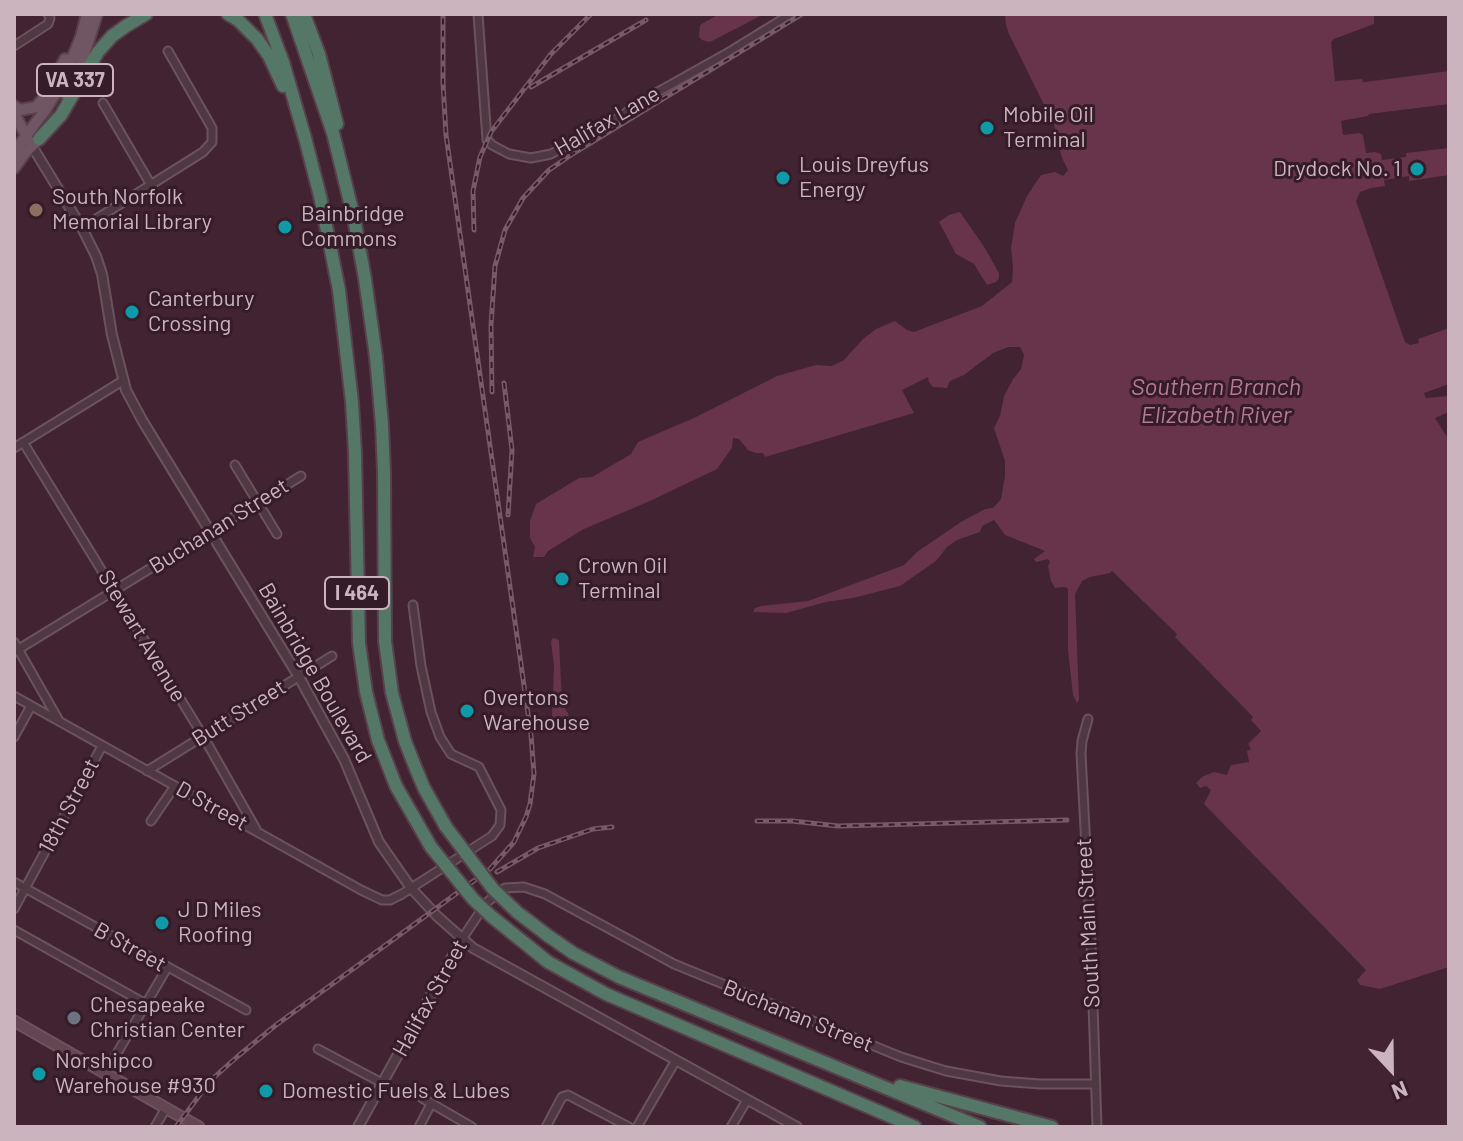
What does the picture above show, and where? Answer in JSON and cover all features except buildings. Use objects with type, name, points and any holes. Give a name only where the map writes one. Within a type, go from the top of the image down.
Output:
[{"type":"highway","points":[[36,143],[61,115],[98,52],[112,36],[146,14]]},
{"type":"highway","points":[[228,14],[248,29],[269,56],[305,138]]},
{"type":"highway","name":"I 464","points":[[265,14],[305,138],[332,251],[349,368],[355,452],[361,667],[372,716],[396,786],[431,847],[473,899],[548,962],[606,994],[915,1127]]},
{"type":"highway","name":"I 464","points":[[292,14],[333,133],[354,218],[371,320],[381,411],[385,641],[392,693],[414,764],[446,827],[493,889],[517,912],[573,953],[619,977],[980,1127]]},
{"type":"highway","points":[[304,14],[329,87],[354,218]]},
{"type":"highway","points":[[805,1055],[908,1089],[1052,1127]]},
{"type":"highway","points":[[857,1102],[902,1127]]},
{"type":"main road","points":[[14,106],[26,110],[42,101],[87,14]]},
{"type":"main road","name":"VA 337","points":[[26,135],[63,81],[87,14]]},
{"type":"main road","name":"VA 337","points":[[36,143],[79,71],[97,14]]},
{"type":"main road","name":"Bainbridge Boulevard","points":[[14,113],[26,135],[36,143]]},
{"type":"main road","points":[[14,152],[26,135]]},
{"type":"main road","points":[[14,168],[36,143]]},
{"type":"main road","points":[[14,1021],[199,1127]]},
{"type":"street","name":"Halifax Lane","points":[[478,14],[487,140],[509,154],[531,158],[551,154],[618,118],[791,14]]},
{"type":"street","points":[[14,46],[45,27],[49,18]]},
{"type":"street","points":[[82,228],[210,146],[212,128],[168,51]]},
{"type":"street","points":[[103,103],[151,185]]},
{"type":"street","name":"Bainbridge Boulevard","points":[[36,143],[93,247],[102,274],[112,335],[126,390],[299,677],[344,759],[379,842],[411,888],[462,939],[486,956],[797,1127]]},
{"type":"street","points":[[14,448],[124,380]]},
{"type":"street","name":"Stewart Avenue","points":[[23,442],[203,736],[257,831]]},
{"type":"street","points":[[235,465],[277,534]]},
{"type":"street","name":"Buchanan Street","points":[[15,648],[301,476]]},
{"type":"street","points":[[411,888],[492,836],[500,825],[501,810],[479,767],[451,754],[440,737],[421,666],[413,605]]},
{"type":"street","points":[[15,648],[59,721]]},
{"type":"street","name":"Butt Street","points":[[147,771],[332,656]]},
{"type":"street","name":"D Street","points":[[14,696],[382,900],[394,899],[411,888]]},
{"type":"street","points":[[14,737],[31,706]]},
{"type":"street","name":"South Main Street","points":[[1088,719],[1081,754],[1097,1127]]},
{"type":"street","name":"18th Street","points":[[14,909],[102,746]]},
{"type":"street","points":[[151,821],[175,786]]},
{"type":"street","name":"B Street","points":[[14,882],[246,1010]]},
{"type":"street","name":"Buchanan Street","points":[[519,887],[545,894],[674,964],[901,1057],[946,1071],[1001,1081],[1095,1084]]},
{"type":"street","name":"Halifax Street","points":[[358,1127],[462,939],[486,903],[505,888],[519,887]]},
{"type":"street","points":[[14,930],[146,1004]]},
{"type":"street","points":[[106,1072],[167,968]]},
{"type":"street","points":[[318,1049],[382,1083]]},
{"type":"street","points":[[637,1127],[676,1060]]},
{"type":"street","points":[[546,1127],[565,1096],[571,1096],[629,1127]]},
{"type":"street","points":[[422,1098],[472,1127]]},
{"type":"street","points":[[731,1127],[747,1100]]},
{"type":"street","points":[[419,1127],[431,1104]]},
{"type":"street","points":[[155,1127],[166,1108]]},
{"type":"water","points":[[719,14],[764,14],[712,41],[702,40],[699,37],[700,25]]},
{"type":"water","name":"Southern Branch Elizabeth River","points":[[1005,14],[1379,14],[1374,16],[1374,24],[1331,42],[1335,81],[1362,79],[1365,82],[1449,71],[1449,104],[1369,114],[1341,121],[1343,135],[1360,133],[1366,153],[1381,154],[1382,160],[1406,157],[1406,153],[1449,148],[1449,175],[1409,181],[1409,176],[1384,180],[1385,186],[1360,192],[1356,201],[1405,342],[1410,345],[1419,343],[1418,339],[1449,328],[1449,384],[1424,393],[1426,398],[1449,396],[1449,412],[1435,418],[1449,440],[1449,967],[1380,989],[1360,985],[1357,980],[1366,970],[1204,804],[1211,790],[1206,786],[1200,788],[1196,783],[1214,772],[1227,775],[1231,765],[1249,762],[1247,751],[1251,749],[1248,744],[1261,731],[1251,720],[1253,717],[1175,637],[1177,634],[1112,571],[1082,581],[1075,594],[1077,703],[1073,695],[1068,650],[1068,589],[1055,588],[1048,559],[1036,562],[1034,559],[1045,551],[1005,535],[994,520],[982,526],[980,532],[947,547],[936,561],[900,586],[786,613],[753,612],[761,606],[808,601],[904,565],[917,552],[961,522],[993,508],[1001,499],[1005,476],[1005,461],[994,428],[1004,396],[1021,369],[1024,355],[1020,347],[1008,347],[993,353],[964,375],[950,381],[947,388],[933,387],[928,377],[902,390],[914,413],[765,457],[763,453],[748,450],[739,439],[733,438],[732,448],[717,469],[584,529],[548,551],[544,557],[533,557],[535,547],[530,538],[530,521],[536,504],[579,478],[592,477],[631,454],[638,442],[777,376],[816,365],[832,366],[844,360],[876,329],[895,321],[914,332],[982,306],[1012,282],[1011,248],[1015,223],[1027,196],[1041,175],[1055,172],[1063,176],[1068,170],[1054,125],[1009,34]]},
{"type":"water","points":[[960,212],[999,273],[996,282],[987,285],[974,264],[956,254],[939,222]]},
{"type":"water","points":[[554,638],[559,640],[562,704],[569,720],[562,728],[552,718],[554,666],[551,642]]},
{"type":"railway","points":[[176,1127],[210,1081],[238,1056],[490,869],[514,842],[530,804],[534,774],[531,735],[446,135],[443,14]]},
{"type":"railway","points":[[474,230],[473,191],[480,157],[491,132],[551,54],[591,14]]},
{"type":"railway","points":[[492,392],[491,325],[495,266],[505,230],[523,198],[549,170],[574,153],[802,14]]},
{"type":"railway","points":[[531,87],[646,20]]},
{"type":"railway","points":[[504,383],[512,450],[508,515]]},
{"type":"railway","points":[[757,821],[838,826],[1067,820]]},
{"type":"railway","points":[[497,872],[538,848],[593,829],[612,827]]},
{"type":"place","name":"Mobile Oil Terminal","points":[[987,128]]},
{"type":"place","name":"Drydock No. 1","points":[[1417,169]]},
{"type":"place","name":"Louis Dreyfus Energy","points":[[783,178]]},
{"type":"place","name":"South Norfolk Memorial Library","points":[[36,210]]},
{"type":"place","name":"Bainbridge Commons","points":[[285,227]]},
{"type":"place","name":"Canterbury Crossing","points":[[132,312]]},
{"type":"place","name":"Crown Oil Terminal","points":[[562,579]]},
{"type":"place","name":"Overtons Warehouse","points":[[467,711]]},
{"type":"place","name":"J D Miles Roofing","points":[[162,923]]},
{"type":"place","name":"Chesapeake Christian Center","points":[[74,1018]]},
{"type":"place","name":"Norshipco Warehouse #930","points":[[39,1074]]},
{"type":"place","name":"Domestic Fuels & Lubes","points":[[266,1091]]}]
